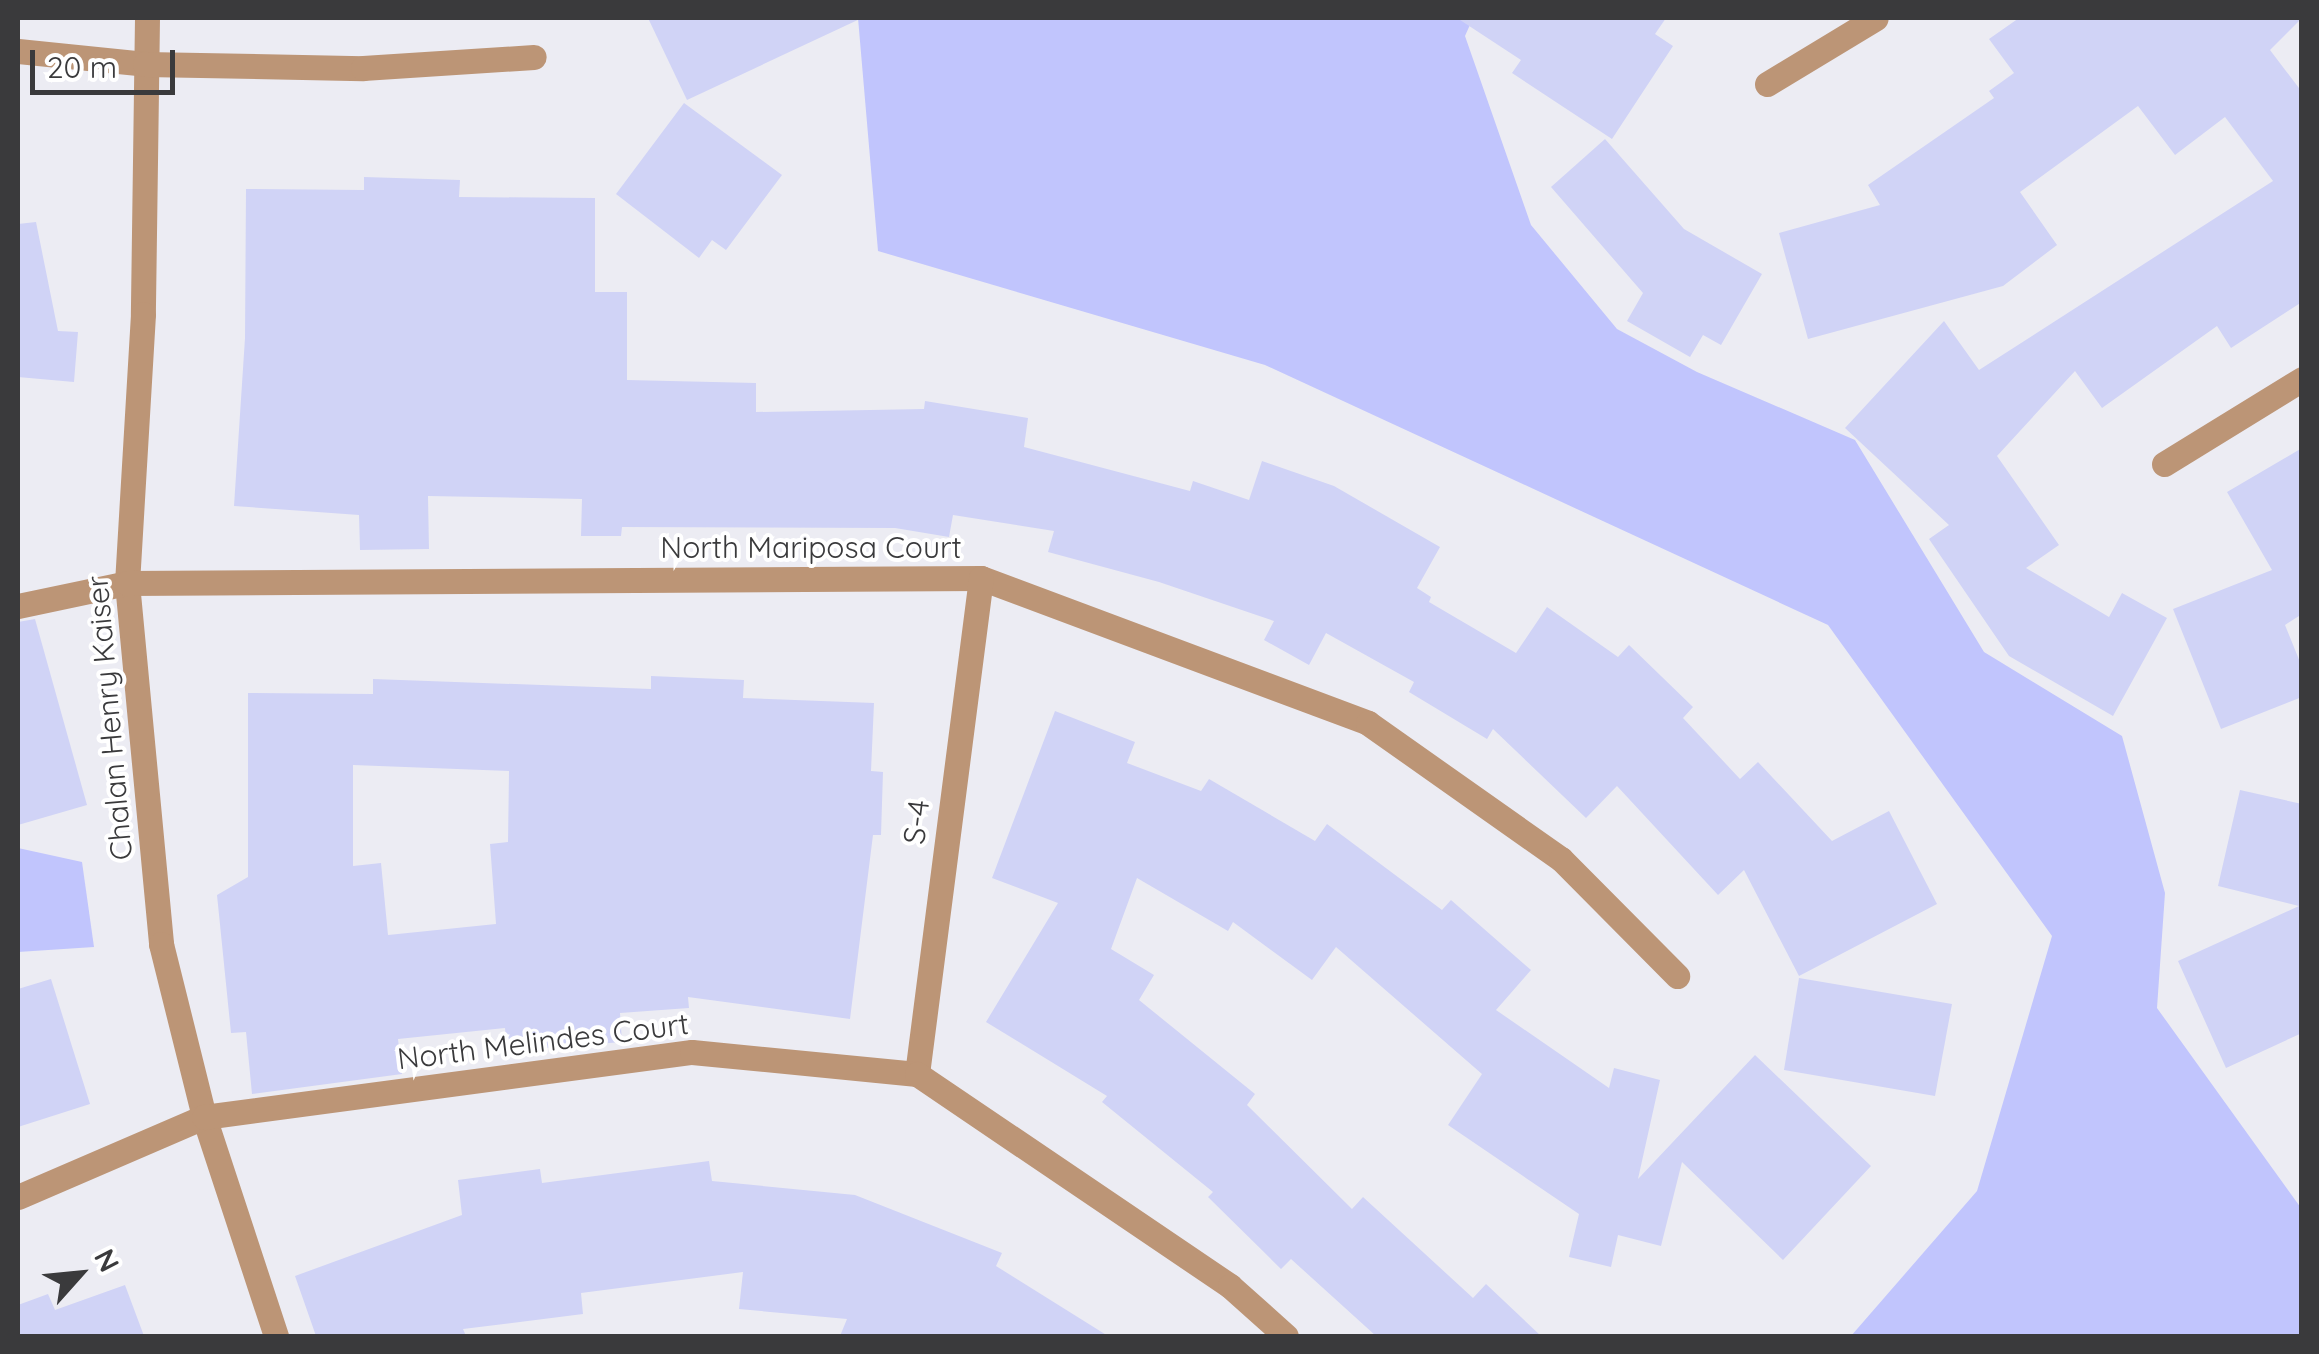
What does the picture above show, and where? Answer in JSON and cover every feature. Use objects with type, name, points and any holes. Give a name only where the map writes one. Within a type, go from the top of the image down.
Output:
[{"type":"street","name":"Chalan Henry Kaiser","points":[[147,18],[142,314],[126,583],[161,944],[204,1117],[276,1336]]},
{"type":"street","points":[[1767,84],[1876,18]]},
{"type":"street","points":[[18,51],[145,64],[363,68],[534,57]]},
{"type":"street","points":[[2164,464],[2302,379]]},
{"type":"street","name":"North Mariposa Court","points":[[18,606],[126,583],[981,578],[1368,723],[1561,859],[1678,976]]},
{"type":"street","name":"S-4","points":[[916,1074],[981,578]]},
{"type":"street","name":"North Melindes Court","points":[[18,1197],[204,1117],[692,1052],[916,1074],[1230,1286],[1286,1336]]},
{"type":"shaded area","points":[[858,18],[1473,18],[1465,36],[1531,225],[1617,329],[1697,372],[1855,440],[1984,652],[2122,736],[2165,893],[2157,1008],[2301,1208],[2301,1336],[1851,1336],[1977,1191],[2052,936],[1828,625],[1265,365],[878,251]]},
{"type":"shaded area","points":[[18,848],[82,862],[94,947],[18,952]]},
{"type":"building","points":[[648,18],[862,18],[687,100]]},
{"type":"building","points":[[1457,18],[1666,18],[1655,34],[1673,46],[1612,139],[1512,73],[1521,60]]},
{"type":"building","points":[[2019,18],[2302,18],[2270,50],[2302,92],[2302,302],[2231,348],[2217,326],[2102,408],[2075,371],[1997,456],[2059,545],[2026,568],[2109,617],[2122,593],[2167,618],[2113,716],[2009,656],[1929,539],[1949,525],[1845,428],[1944,321],[1979,370],[2273,181],[2225,117],[2175,155],[2138,106],[2020,192],[2057,245],[2003,286],[1808,339],[1779,233],[1880,205],[1868,185],[1994,98],[1989,91],[2014,73],[1989,39]]},
{"type":"building","points":[[684,103],[782,175],[726,250],[712,240],[699,258],[616,194]]},
{"type":"building","points":[[1605,139],[1684,229],[1762,274],[1721,345],[1703,335],[1690,357],[1627,321],[1643,293],[1551,187]]},
{"type":"building","points":[[364,177],[460,180],[459,197],[595,198],[595,292],[627,292],[627,380],[756,383],[756,412],[924,409],[925,401],[1028,418],[1024,447],[1190,491],[1193,481],[1249,500],[1262,461],[1334,486],[1440,547],[1417,588],[1431,597],[1429,602],[1516,653],[1547,607],[1618,657],[1629,645],[1693,707],[1683,718],[1740,779],[1758,762],[1832,841],[1889,811],[1937,904],[1799,976],[1744,870],[1718,895],[1617,786],[1586,818],[1493,729],[1487,739],[1409,692],[1414,682],[1326,633],[1309,665],[1264,640],[1274,621],[1159,582],[1048,552],[1054,531],[953,515],[949,537],[895,528],[622,527],[621,536],[581,536],[582,499],[428,496],[429,549],[360,550],[359,515],[234,506],[245,338],[246,189],[364,190]]},
{"type":"building","points":[[36,222],[58,331],[78,332],[74,382],[18,377],[18,224]]},
{"type":"building","points":[[2302,448],[2302,620],[2299,616],[2285,625],[2302,667],[2302,697],[2221,729],[2173,609],[2272,570],[2227,492]]},
{"type":"building","points":[[35,619],[87,805],[18,825],[18,622]]},
{"type":"building","points":[[651,676],[744,680],[743,698],[874,703],[871,771],[883,772],[881,835],[873,835],[850,1019],[688,997],[689,1008],[620,1013],[622,1042],[507,1051],[505,1028],[398,1039],[402,1074],[252,1094],[246,1032],[231,1033],[217,895],[248,877],[248,693],[373,694],[373,679],[651,689]],"holes":[[[353,765],[509,771],[508,842],[490,844],[496,924],[388,935],[381,863],[353,866]]]},
{"type":"building","points":[[1055,711],[1135,742],[1127,763],[1201,791],[1209,779],[1315,841],[1327,824],[1442,910],[1451,900],[1531,970],[1496,1010],[1609,1088],[1614,1068],[1660,1080],[1638,1179],[1755,1055],[1871,1166],[1783,1260],[1682,1162],[1661,1246],[1618,1235],[1611,1267],[1569,1257],[1579,1214],[1448,1125],[1482,1074],[1336,947],[1312,980],[1233,922],[1228,931],[1137,878],[1111,949],[1154,975],[1139,1000],[1255,1094],[1247,1105],[1352,1209],[1363,1197],[1473,1298],[1486,1284],[1541,1336],[1376,1336],[1291,1259],[1281,1269],[1208,1197],[1213,1192],[1102,1102],[1107,1096],[986,1022],[1058,903],[992,878]]},
{"type":"building","points":[[2240,790],[2302,804],[2302,1033],[2226,1068],[2178,961],[2299,906],[2218,886]]},
{"type":"building","points":[[1799,978],[1952,1004],[1935,1096],[1784,1070]]},
{"type":"building","points":[[51,979],[90,1104],[18,1127],[18,989]]},
{"type":"building","points":[[709,1161],[712,1181],[855,1195],[1002,1253],[996,1266],[1108,1336],[840,1336],[847,1319],[739,1309],[743,1272],[581,1293],[583,1314],[463,1329],[466,1336],[316,1336],[295,1276],[462,1215],[458,1180],[540,1169],[542,1183]]},
{"type":"building","points":[[125,1285],[144,1336],[18,1336],[18,1305],[48,1294],[55,1310]]}]
